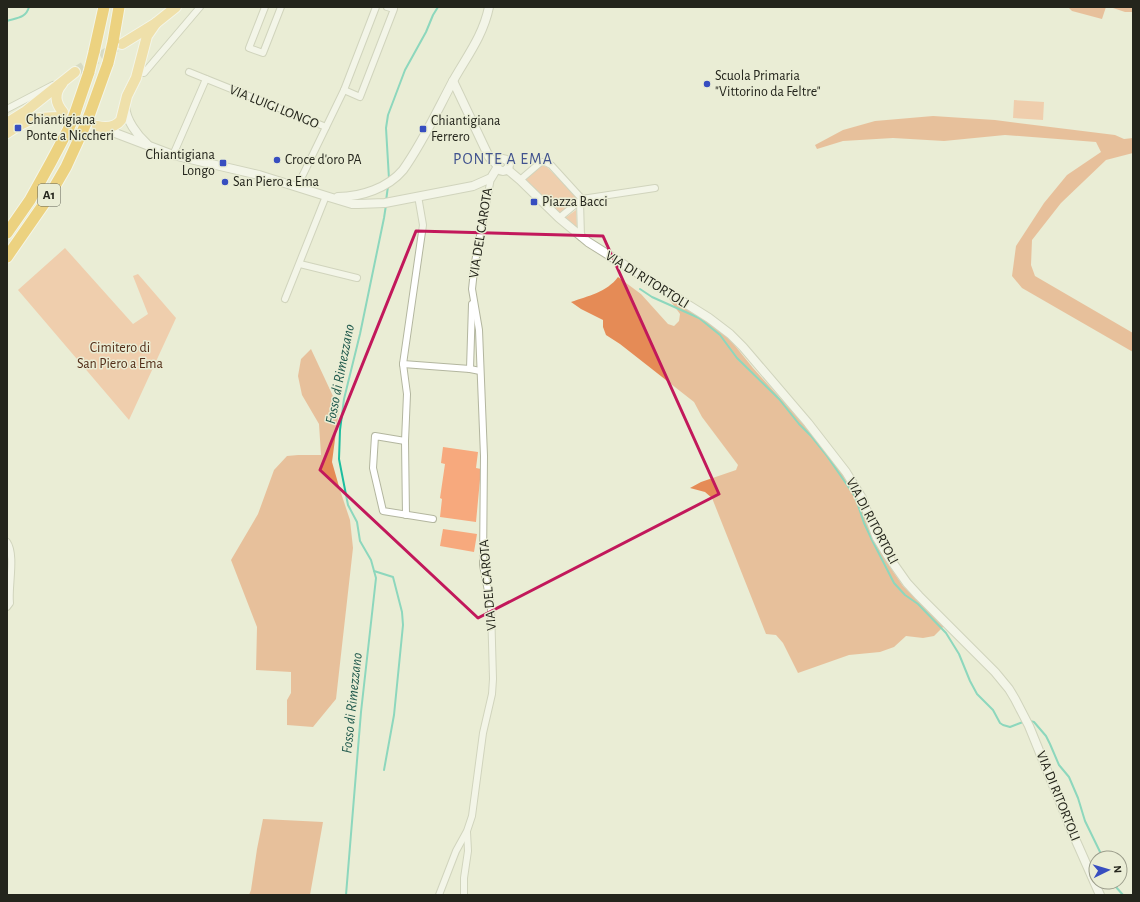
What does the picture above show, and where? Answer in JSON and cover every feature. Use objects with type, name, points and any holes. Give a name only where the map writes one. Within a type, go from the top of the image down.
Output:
[{"type":"highway","name":"A1","points":[[7,233],[30,200],[69,128],[89,72],[104,7]]},
{"type":"highway","name":"A1","points":[[7,257],[48,198],[66,167],[83,130],[108,63],[119,44],[119,7]]},
{"type":"main road","points":[[119,44],[156,23],[176,7]]},
{"type":"main road","points":[[97,126],[109,127],[116,125],[122,118],[127,96],[134,84],[139,69],[147,36],[156,23]]},
{"type":"main road","points":[[119,44],[128,45],[135,48],[138,55],[139,69]]},
{"type":"main road","points":[[7,123],[26,111],[75,72]]},
{"type":"main road","points":[[7,133],[29,120],[62,114],[56,97],[58,89],[64,80]]},
{"type":"street","points":[[139,69],[140,73],[144,73],[200,7]]},
{"type":"street","points":[[265,7],[249,48],[262,53],[280,7]]},
{"type":"street","points":[[326,127],[344,90],[376,7]]},
{"type":"street","points":[[344,90],[360,97],[394,10],[387,7]]},
{"type":"street","points":[[327,196],[352,196],[376,189],[398,176],[408,163],[453,81],[481,34],[489,7]]},
{"type":"street","name":"VIA LUIGI LONGO","points":[[189,72],[326,127],[297,187]]},
{"type":"street","points":[[173,155],[206,79]]},
{"type":"street","points":[[7,109],[64,80]]},
{"type":"street","points":[[97,126],[173,155],[259,174],[352,204],[364,205],[387,203],[473,186],[490,178],[497,166],[489,157],[453,81]]},
{"type":"street","points":[[125,105],[128,119],[141,138],[149,146]]},
{"type":"street","name":"VIA DI RITORTOLI","points":[[497,166],[500,159],[506,159],[509,164],[507,169],[559,218],[588,242],[709,318],[730,334],[743,346],[812,428],[846,472],[862,498],[877,538],[908,583],[919,596],[995,672],[1009,689],[1028,723],[1073,834],[1100,895]]},
{"type":"street","points":[[520,180],[541,162],[551,165],[581,200],[582,237]]},
{"type":"street","name":"VIA DEL CAROTA","points":[[470,368],[472,289],[475,262],[490,178]]},
{"type":"street","points":[[559,218],[581,200],[654,188]]},
{"type":"street","points":[[285,299],[327,196]]},
{"type":"street","points":[[406,515],[405,441],[407,394],[403,364],[423,225],[418,196]]},
{"type":"street","points":[[300,264],[357,278]]},
{"type":"street","name":"VIA DEL CAROTA","points":[[439,895],[456,851],[467,831],[472,816],[483,733],[492,694],[493,679],[491,607],[483,565],[484,456],[479,330],[472,289]]},
{"type":"street","points":[[403,364],[470,368],[480,371]]},
{"type":"street","points":[[405,441],[375,436],[373,468],[383,511],[433,519]]},
{"type":"street","points":[[7,542],[12,552],[9,596],[10,603],[7,607]]},
{"type":"street","name":"VIA DEL CAROTA","points":[[464,895],[464,878],[468,850],[467,831]]},
{"type":"highlighted area","points":[[416,231],[603,236],[719,494],[478,618],[320,470]]},
{"type":"green space","points":[[1014,100],[1044,102],[1043,120],[1013,118]]},
{"type":"green space","points":[[541,165],[547,167],[577,197],[560,214],[524,179]]},
{"type":"green space","points":[[576,210],[577,228],[565,218]]},
{"type":"green space","name":"Cimitero di San Piero a Ema","points":[[65,248],[133,324],[148,314],[133,276],[138,274],[176,318],[129,420],[18,290]]},
{"type":"green space","points":[[443,447],[478,452],[476,468],[481,469],[476,522],[440,517],[442,499],[440,498],[445,464],[441,463]]},
{"type":"green space","points":[[443,529],[477,534],[474,552],[440,546]]},
{"type":"shaded area","points":[[1068,7],[1106,7],[1102,19],[1072,11]]},
{"type":"shaded area","points":[[1110,7],[1133,7],[1133,12],[1125,12]]},
{"type":"shaded area","points":[[933,116],[995,120],[1115,135],[1124,139],[1133,138],[1133,153],[1106,160],[1061,203],[1032,240],[1031,265],[1035,276],[1133,333],[1133,352],[1022,288],[1012,276],[1016,246],[1044,203],[1067,175],[1101,152],[1096,142],[1005,135],[944,141],[893,138],[843,141],[817,149],[815,145],[843,130],[875,121]]},
{"type":"shaded area","points":[[618,277],[641,294],[668,324],[674,326],[679,321],[680,314],[669,299],[718,328],[732,342],[833,460],[863,509],[873,533],[894,573],[903,586],[944,626],[934,636],[923,638],[906,636],[894,647],[880,652],[849,655],[798,673],[783,643],[776,635],[766,634],[712,498],[705,492],[690,488],[701,482],[736,470],[738,465],[702,417],[694,402],[620,344],[606,335],[603,327],[603,320],[571,302],[603,290]]},
{"type":"shaded area","points":[[311,349],[339,409],[332,462],[350,520],[353,548],[336,699],[313,727],[287,725],[287,700],[291,693],[291,672],[256,670],[257,627],[231,560],[258,514],[274,470],[287,456],[321,455],[319,424],[302,395],[298,376],[301,359]]},
{"type":"shaded area","points":[[263,819],[323,822],[310,895],[249,895]]},
{"type":"waterway","points":[[7,21],[23,15],[28,11],[29,7]]},
{"type":"waterway","name":"Fosso di Rimezzano","points":[[389,179],[386,128],[388,115],[405,70],[438,7]]},
{"type":"waterway","name":"Fosso di Rimezzano","points":[[386,201],[388,186]]},
{"type":"waterway","name":"Fosso di Rimezzano","points":[[346,895],[361,712],[376,578],[371,560],[360,541],[357,522],[348,505],[339,459],[340,430],[344,399],[360,334],[386,205]]},
{"type":"waterway","points":[[640,289],[652,297],[699,318],[720,335],[737,358],[779,399],[827,456],[854,495],[864,523],[894,583],[905,595],[918,604],[946,633],[959,654],[977,694],[993,710],[1000,723],[1003,725],[1010,727],[1023,722]]},
{"type":"waterway","points":[[374,571],[393,577],[402,612],[403,625],[394,715],[384,770]]},
{"type":"waterway","points":[[1030,721],[1034,722],[1046,736],[1059,765],[1069,777],[1078,798],[1085,821],[1099,850]]},
{"type":"waterway","points":[[1119,890],[1123,895]]},
{"type":"tunnel","points":[[75,72],[116,47]]},
{"type":"place","name":"Scuola Primaria \"Vittorino da Feltre\"","points":[[707,84]]},
{"type":"place","name":"Chiantigiana Ponte a Niccheri","points":[[18,128]]},
{"type":"place","name":"Chiantigiana Ferrero","points":[[423,129]]},
{"type":"place","name":"Croce d'oro PA","points":[[277,160]]},
{"type":"place","name":"Chiantigiana Longo","points":[[223,163]]},
{"type":"place","name":"San Piero a Ema","points":[[225,182]]},
{"type":"place","name":"Piazza Bacci","points":[[534,202]]},
{"type":"district","name":"PONTE A EMA","points":[[503,159]]}]
